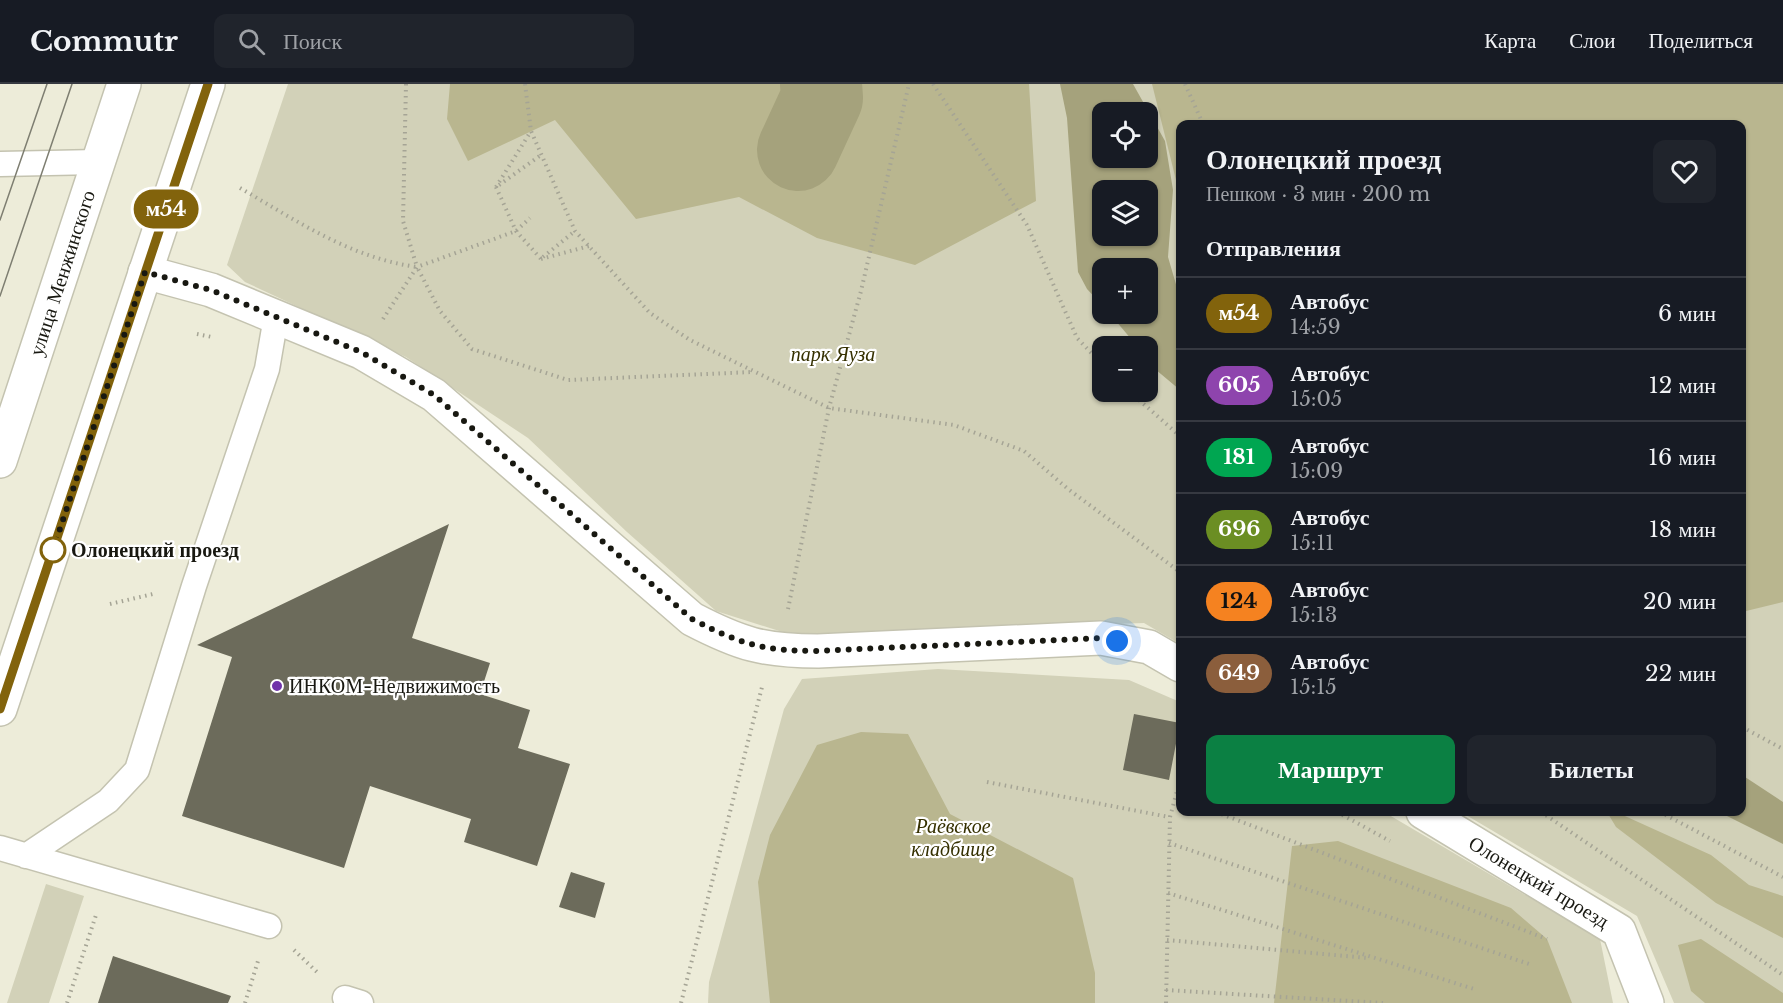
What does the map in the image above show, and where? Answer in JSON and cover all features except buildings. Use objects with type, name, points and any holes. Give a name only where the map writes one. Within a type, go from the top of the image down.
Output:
[{"type":"street","name":"улица Менжинского","points":[[0,461],[124,84]]},
{"type":"street","points":[[0,709],[208,84]]},
{"type":"street","points":[[145,272],[211,290],[361,352],[434,395],[692,619],[729,639],[774,651],[818,651],[1101,638],[1149,646],[1176,663]]},
{"type":"street","name":"Олонецкий проезд","points":[[1430,816],[1619,931],[1647,1003]]},
{"type":"lane","points":[[0,164],[98,162]]},
{"type":"lane","points":[[26,856],[108,801],[137,770],[194,586],[267,369],[276,317]]},
{"type":"lane","points":[[0,848],[269,926]]},
{"type":"path","points":[[406,84],[403,221],[417,267],[440,311],[472,349],[568,380],[753,372]]},
{"type":"path","points":[[525,84],[531,131],[575,231],[650,313],[690,340],[829,408],[954,425],[1024,451],[1068,489],[1176,569]]},
{"type":"path","points":[[786,620],[829,408],[861,291],[909,84]]},
{"type":"path","points":[[933,84],[1027,225],[1077,338],[1092,354]]},
{"type":"path","points":[[1185,84],[1201,120]]},
{"type":"path","points":[[496,187],[531,131]]},
{"type":"path","points":[[496,187],[541,155]]},
{"type":"path","points":[[496,187],[516,231],[541,259]]},
{"type":"path","points":[[240,188],[333,242],[387,263],[417,267],[516,231],[530,218]]},
{"type":"path","points":[[541,259],[575,231]]},
{"type":"path","points":[[541,259],[589,246]]},
{"type":"path","points":[[361,352],[417,267]]},
{"type":"path","points":[[1141,402],[1176,432]]},
{"type":"path","points":[[681,1003],[765,679]]},
{"type":"path","points":[[1746,729],[1783,749]]},
{"type":"path","points":[[987,782],[1170,817]]},
{"type":"path","points":[[1166,1003],[1170,817],[1176,802]]},
{"type":"path","points":[[1226,816],[1546,939]]},
{"type":"path","points":[[1344,816],[1390,841]]},
{"type":"path","points":[[1547,816],[1783,975]]},
{"type":"path","points":[[1668,816],[1783,877]]},
{"type":"path","points":[[1169,843],[1529,964]]},
{"type":"path","points":[[68,1003],[108,878]]},
{"type":"path","points":[[1168,893],[1474,989]]},
{"type":"path","points":[[245,1003],[269,926],[353,1001]]},
{"type":"path","points":[[1167,940],[1377,958]]},
{"type":"path","points":[[1166,990],[1383,1003]]},
{"type":"green space","name":"парк Яуза","points":[[288,84],[1783,84],[1783,1003],[1674,1003],[1637,916],[1468,816],[1746,816],[1746,120],[1176,120],[1176,642],[1144,623],[792,635],[716,611],[627,532],[528,438],[406,357],[245,282],[227,265]]},
{"type":"green space","points":[[450,84],[1029,84],[1036,201],[915,265],[817,238],[739,197],[636,219],[555,120],[468,161],[447,119]]},
{"type":"green space","points":[[1152,84],[1783,84],[1783,602],[1746,611],[1746,120],[1176,120],[1176,180]]},
{"type":"green space","name":"Раёвское кладбище","points":[[938,669],[1129,680],[1176,700],[1176,816],[1391,816],[1600,939],[1613,1003],[708,1003],[709,982],[784,709],[802,679]]},
{"type":"green space","points":[[861,732],[908,734],[950,814],[1073,878],[1095,973],[1095,1003],[770,1003],[758,882],[770,835],[817,745]]},
{"type":"green space","points":[[1609,816],[1625,816],[1711,855],[1749,885],[1783,896],[1783,938],[1716,903],[1616,827]]},
{"type":"green space","points":[[1338,841],[1511,908],[1547,939],[1572,1003],[1274,1003],[1292,846]]},
{"type":"green space","points":[[46,884],[84,896],[49,1003],[7,1003]]},
{"type":"green space","points":[[1701,939],[1783,993],[1783,1003],[1705,1003],[1691,991],[1678,945]]},
{"type":"shaded area","points":[[1060,84],[1133,84],[1143,102],[1092,102],[1092,168],[1158,168],[1158,129],[1165,141],[1173,190],[1168,257],[1176,284],[1176,387],[1158,372],[1158,336],[1129,336],[1118,324],[1158,324],[1158,258],[1092,258],[1092,294],[1078,272],[1067,118]]},
{"type":"shaded area","points":[[1746,778],[1783,802],[1783,844],[1727,816],[1746,816]]},
{"type":"waterway","points":[[798,150],[822,98],[821,84]]},
{"type":"tram line","points":[[0,220],[47,84]]},
{"type":"tram line","points":[[0,296],[72,84]]},
{"type":"bus line","name":"м54","points":[[0,709],[208,84]]},
{"type":"place","name":"Олонецкий проезд","points":[[53,550]]},
{"type":"place","name":"ИНКОМ-Недвижимость","points":[[277,686]]},
{"type":"route","points":[[53,550],[52,552],[145,272],[211,290],[361,352],[434,395],[692,619],[729,639],[774,651],[1101,638],[1117,641]]}]
